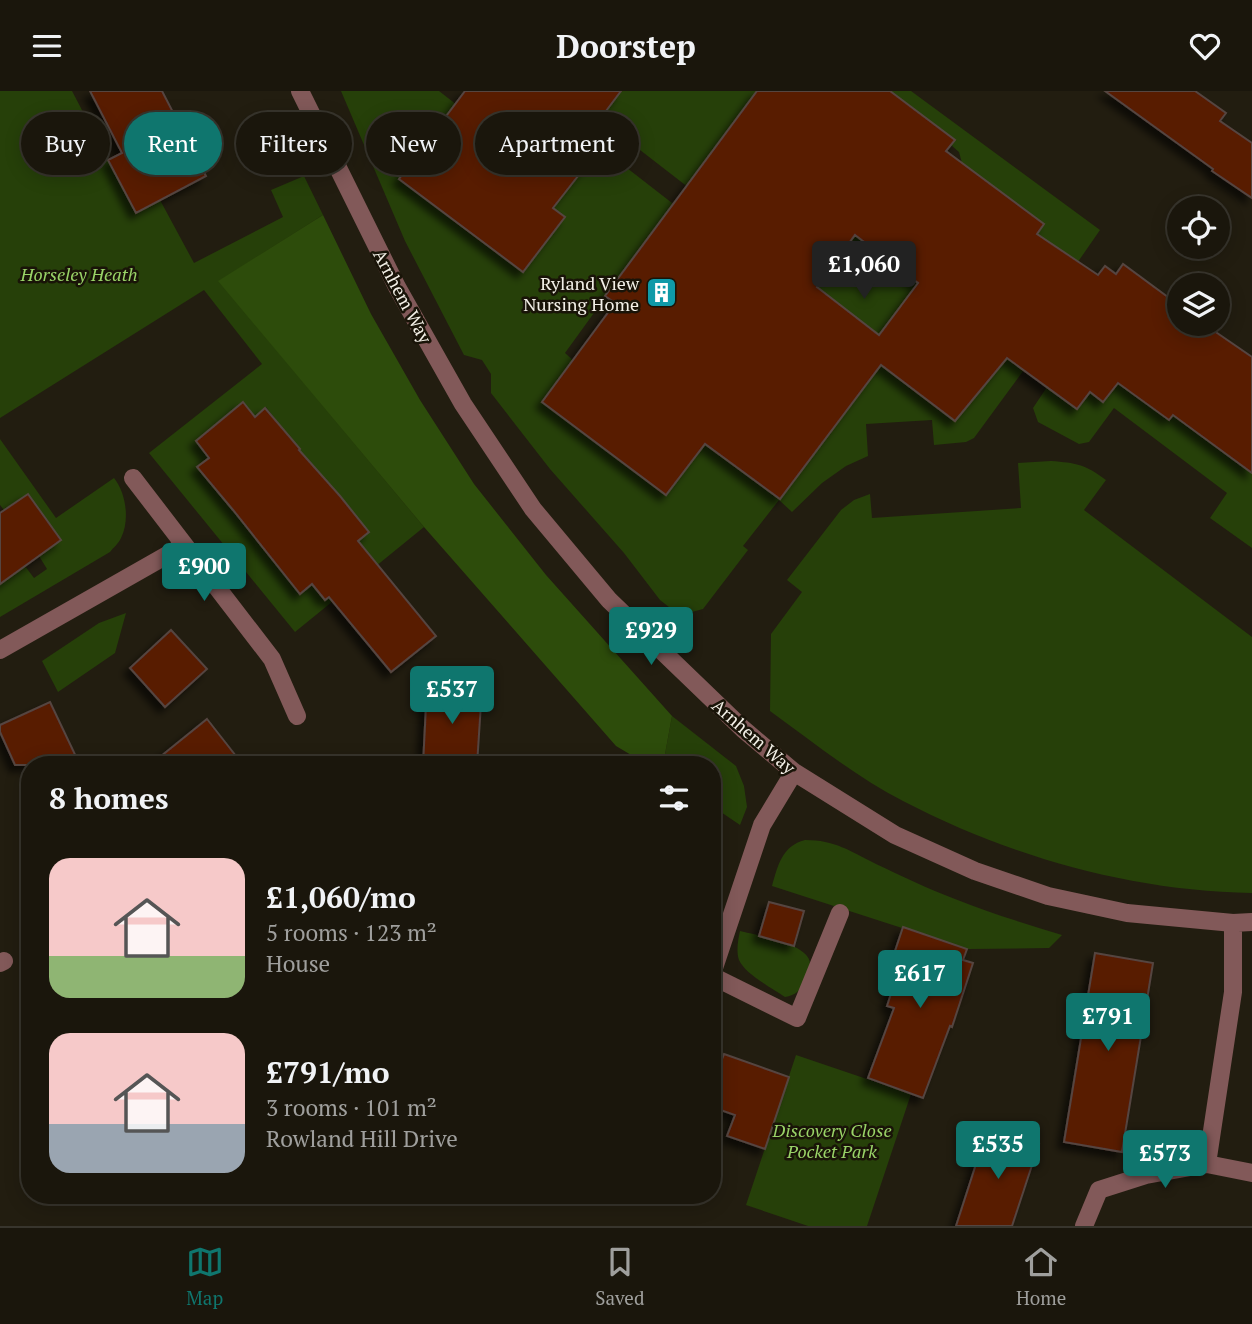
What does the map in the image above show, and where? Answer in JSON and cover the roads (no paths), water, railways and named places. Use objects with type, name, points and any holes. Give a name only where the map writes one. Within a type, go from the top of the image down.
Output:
[{"type":"street","name":"Arnhem Way","points":[[300,91],[397,287],[463,404],[533,509],[609,600],[743,729],[794,772],[895,835],[975,871],[1048,896],[1127,913],[1233,923],[1252,922]]},
{"type":"street","points":[[133,478],[272,659],[297,716]]},
{"type":"street","points":[[0,650],[183,546]]},
{"type":"street","points":[[721,948],[762,825],[794,772]]},
{"type":"street","points":[[721,980],[797,1018],[840,913]]},
{"type":"street","points":[[1207,1164],[1233,992],[1233,923]]},
{"type":"street","points":[[1084,1226],[1099,1191],[1146,1175],[1207,1164],[1252,1173]]},
{"type":"place","name":"Ryland View Nursing Home","points":[[662,293]]},
{"type":"park label","name":"Horseley Heath","points":[[79,274]]},
{"type":"park label","name":"Discovery Close Pocket Park","points":[[832,1140]]}]
